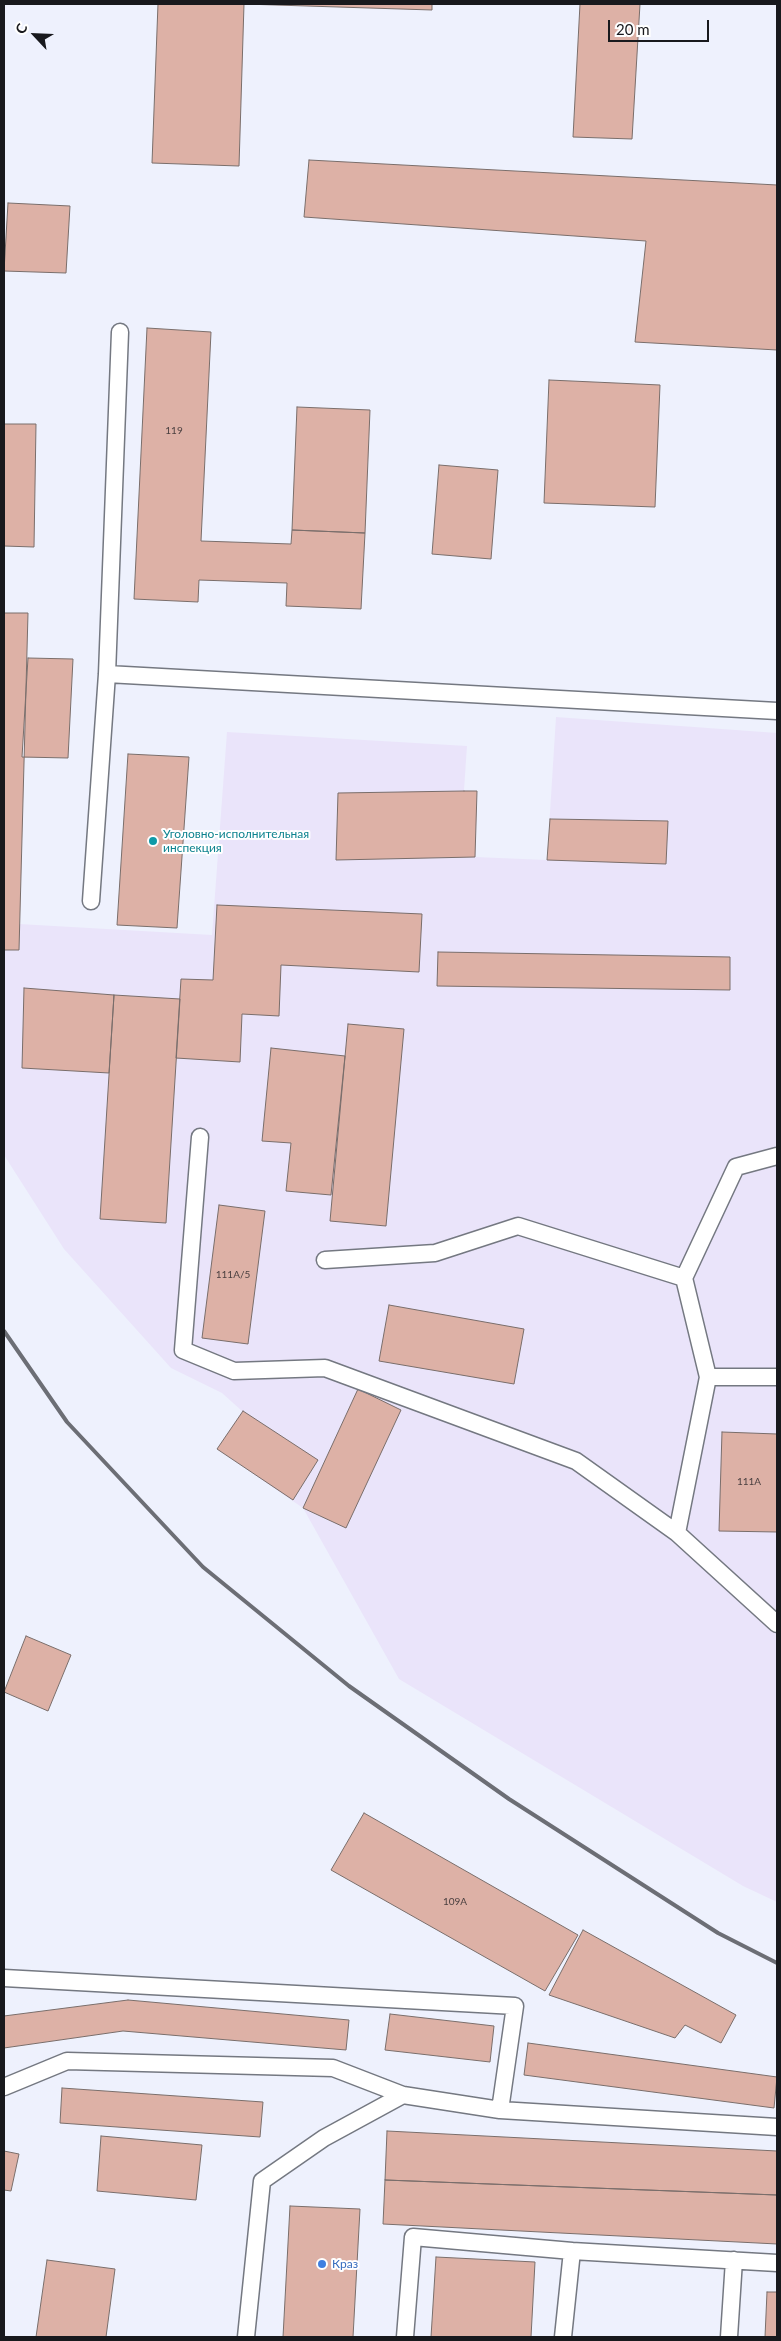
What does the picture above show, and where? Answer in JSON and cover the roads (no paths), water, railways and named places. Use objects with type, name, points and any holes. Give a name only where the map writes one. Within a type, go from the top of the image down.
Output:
[{"type":"lane","points":[[91,901],[107,674],[120,332]]},
{"type":"lane","points":[[107,674],[777,711]]},
{"type":"lane","points":[[200,1137],[183,1350],[234,1371],[325,1368],[576,1461],[676,1533],[777,1624]]},
{"type":"lane","points":[[676,1533],[708,1377],[684,1278],[736,1167],[777,1156]]},
{"type":"lane","points":[[325,1260],[435,1253],[518,1226],[684,1278]]},
{"type":"lane","points":[[708,1377],[777,1376]]},
{"type":"lane","points":[[4,1978],[515,2006],[500,2110]]},
{"type":"lane","points":[[4,2087],[67,2061],[334,2068],[403,2095],[500,2110],[777,2127]]},
{"type":"lane","points":[[246,2337],[262,2181],[324,2138],[403,2095]]},
{"type":"lane","points":[[405,2337],[413,2237],[572,2251],[777,2263]]},
{"type":"lane","points":[[564,2337],[572,2251]]},
{"type":"lane","points":[[729,2337],[734,2260]]},
{"type":"railway","points":[[4,1331],[67,1422],[203,1567],[349,1686],[509,1799],[718,1933],[777,1963]]},
{"type":"place","name":"Уголовно-исполнительная инспекция","points":[[153,841]]},
{"type":"place","name":"Краз","points":[[322,2264]]}]
